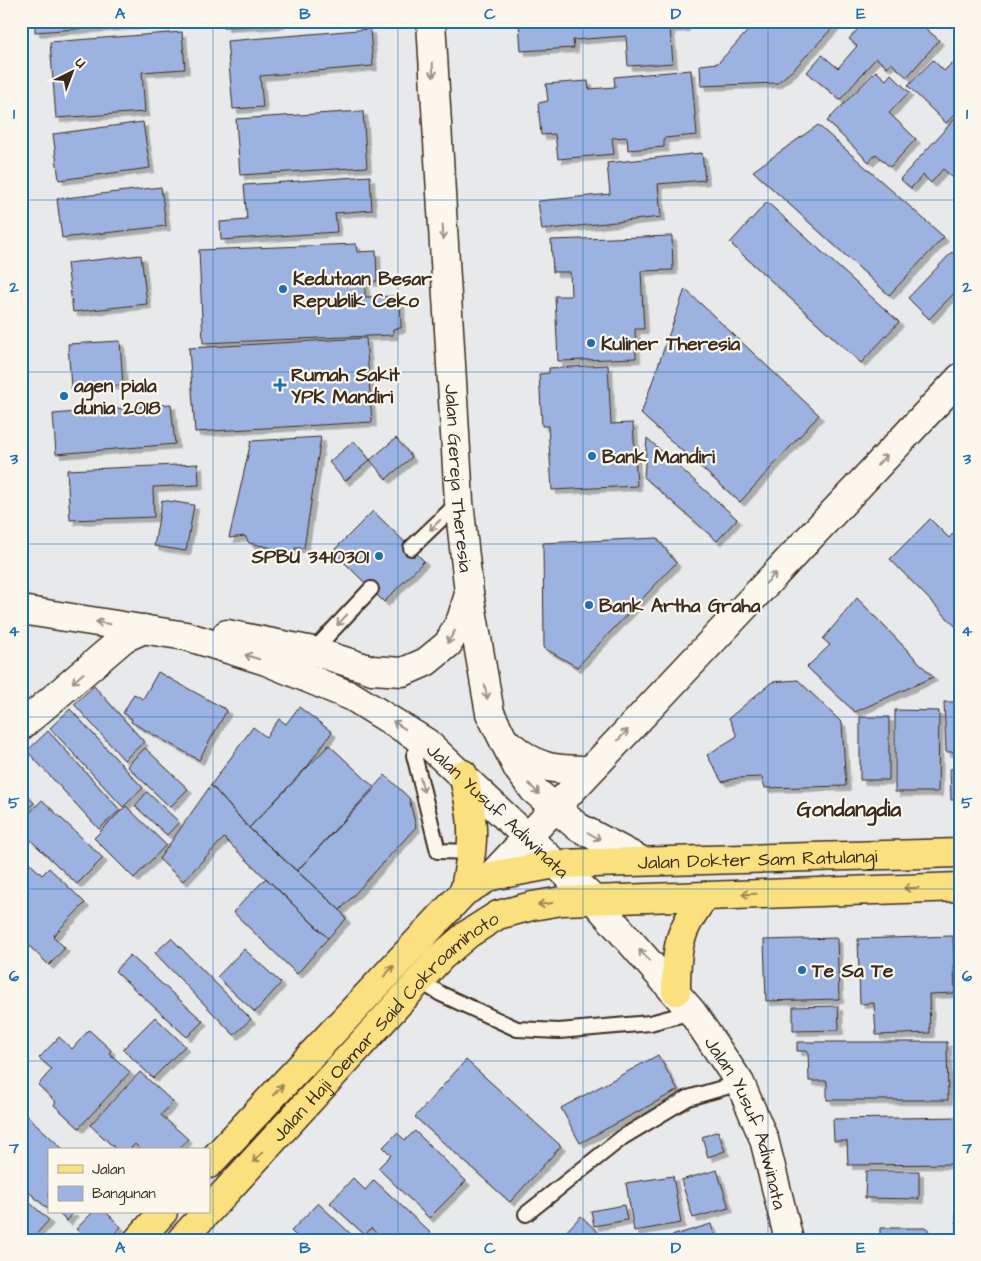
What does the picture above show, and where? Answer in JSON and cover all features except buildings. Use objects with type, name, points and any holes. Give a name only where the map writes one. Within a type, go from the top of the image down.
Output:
[{"type":"main road","points":[[463,774],[472,814],[473,852],[464,892]]},
{"type":"main road","name":"Jalan Dokter Sam Ratulangi","points":[[556,864],[960,853]]},
{"type":"main road","name":"Jalan Haji Oemar Said Cokroaminoto","points":[[210,1163],[464,892],[491,876],[556,864]]},
{"type":"main road","name":"Jalan Dokter Sam Ratulangi","points":[[593,899],[960,887]]},
{"type":"main road","points":[[676,991],[676,959],[680,938],[688,919],[705,896]]},
{"type":"main road","name":"Jalan Haji Oemar Said Cokroaminoto","points":[[210,1209],[441,957],[468,934],[498,915],[532,906],[593,899]]},
{"type":"main road","points":[[138,1240],[161,1214]]},
{"type":"main road","name":"Jalan Haji Oemar Said Cokroaminoto","points":[[181,1240],[205,1214]]},
{"type":"street","name":"Jalan Gereja Theresia","points":[[431,21],[458,502],[469,593],[490,713],[518,769],[534,790],[554,808],[597,838],[642,861]]},
{"type":"street","name":"Jalan Haji Oemar Said Cokroaminoto","points":[[491,876],[957,387]]},
{"type":"street","points":[[186,636],[216,632],[313,650],[372,670],[403,672],[426,662],[448,644],[462,620],[469,593]]},
{"type":"street","name":"Jalan Yusuf Adiwinata","points":[[21,610],[186,636],[266,661],[353,697],[427,743],[463,774],[593,899],[676,991],[692,1012],[740,1082],[764,1139],[789,1240]]},
{"type":"street","points":[[21,726],[124,638],[144,629]]},
{"type":"street","points":[[501,738],[526,759],[541,767],[557,770],[590,770]]},
{"type":"lane","points":[[412,548],[458,502]]},
{"type":"lane","points":[[313,650],[371,589]]},
{"type":"lane","points":[[427,743],[414,755],[438,851],[473,852]]},
{"type":"lane","points":[[420,981],[441,994],[517,1029],[559,1031],[650,1023],[692,1012]]},
{"type":"lane","points":[[526,1214],[631,1132],[688,1098],[740,1082]]},
{"type":"place","name":"Kedutaan Besar Republik Ceko","points":[[283,289]]},
{"type":"place","name":"Kuliner Theresia","points":[[591,343]]},
{"type":"place","name":"Rumah Sakit YPK Mandiri","points":[[280,385]]},
{"type":"place","name":"agen piala dunia 2018","points":[[64,396]]},
{"type":"place","name":"Bank Mandiri","points":[[592,456]]},
{"type":"place","name":"SPBU 3410301","points":[[379,556]]},
{"type":"place","name":"Bank Artha Graha","points":[[589,605]]},
{"type":"place","name":"Te Sa Te","points":[[802,970]]},
{"type":"district","name":"Gondangdia","points":[[849,809]]}]
